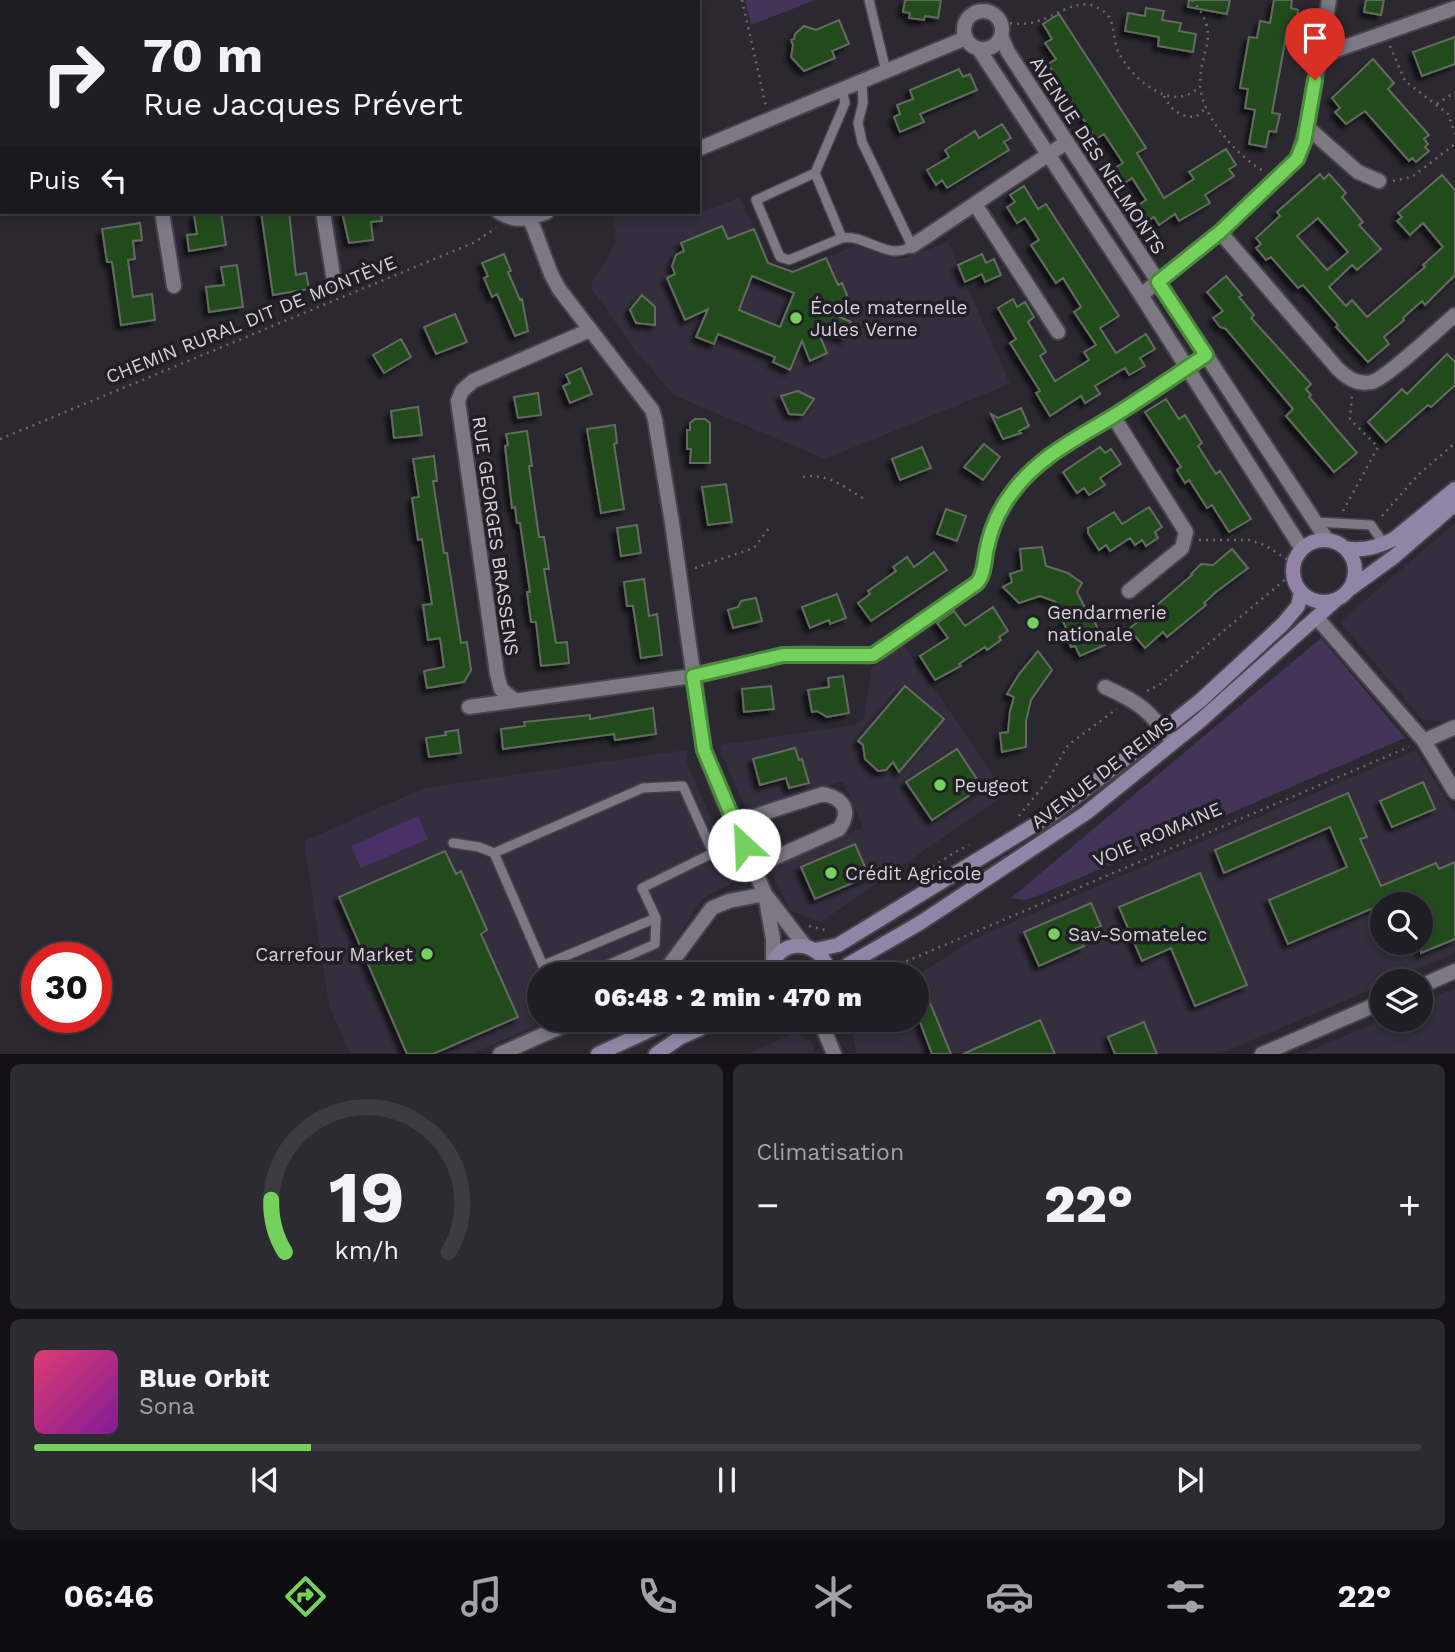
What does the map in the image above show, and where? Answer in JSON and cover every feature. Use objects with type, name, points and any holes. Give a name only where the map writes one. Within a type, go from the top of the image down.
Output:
[{"type":"main road","points":[[1337,599],[1318,601],[1301,592],[1294,568],[1302,549],[1318,541],[1328,540],[1345,548],[1366,549],[1384,544],[1394,539],[1455,489]]},
{"type":"main road","name":"AVENUE DE REIMS","points":[[852,962],[920,923],[1086,813],[1173,742],[1337,599],[1395,556],[1455,504]]},
{"type":"main road","points":[[1345,548],[1354,563],[1355,572],[1350,589]]},
{"type":"main road","name":"AVENUE DE REIMS","points":[[775,962],[786,948],[838,946],[1054,813],[1201,700],[1283,624],[1298,606],[1301,592]]},
{"type":"main road","points":[[810,948],[825,962]]},
{"type":"main road","points":[[598,1054],[646,1032]]},
{"type":"main road","points":[[656,1054],[692,1032]]},
{"type":"street","points":[[1141,295],[1220,232],[1297,159],[1307,127],[1329,0]]},
{"type":"street","name":"AVENUE DES NELMONTS","points":[[966,38],[964,27],[969,16],[986,5],[1000,28],[1008,52],[1328,540]]},
{"type":"street","points":[[1319,56],[1455,8]]},
{"type":"street","points":[[978,48],[989,48],[1000,28]]},
{"type":"street","points":[[700,148],[966,38],[978,48],[1049,154],[1302,549]]},
{"type":"street","points":[[1307,127],[1358,172],[1379,181]]},
{"type":"street","points":[[912,246],[1067,142]]},
{"type":"street","points":[[975,204],[1058,332]]},
{"type":"street","points":[[162,214],[174,286]]},
{"type":"street","points":[[323,214],[334,281]]},
{"type":"street","points":[[503,214],[515,219],[541,214]]},
{"type":"street","points":[[530,218],[551,274],[570,305],[645,400],[656,420],[704,750],[765,894],[773,939],[770,962]]},
{"type":"street","points":[[1220,232],[1337,368],[1354,381],[1364,383],[1380,378],[1455,314]]},
{"type":"street","name":"RUE GEORGES BRASSENS","points":[[513,699],[501,689],[497,674],[458,401],[461,391],[473,381],[590,330]]},
{"type":"street","points":[[469,707],[693,676],[783,655],[859,656],[878,652],[977,583],[982,574],[996,520],[1016,487],[1034,467],[1053,452],[1206,355]]},
{"type":"street","points":[[1113,416],[1186,532],[1182,548],[1129,591]]},
{"type":"street","points":[[1317,618],[1424,741],[1455,792]]},
{"type":"street","points":[[1105,687],[1149,711],[1173,742]]},
{"type":"street","points":[[1424,741],[1455,727]]},
{"type":"street","points":[[733,823],[822,794],[835,797],[844,806],[845,820],[839,829],[754,867]]},
{"type":"street","points":[[765,894],[810,948]]},
{"type":"street","points":[[672,962],[712,908],[729,901],[765,894]]},
{"type":"street","points":[[1433,981],[1455,971]]},
{"type":"street","points":[[1262,1054],[1282,1050],[1370,1008]]},
{"type":"street","points":[[500,1054],[546,1032]]},
{"type":"street","points":[[825,1032],[834,1054]]},
{"type":"lane","points":[[869,0],[886,71]]},
{"type":"lane","points":[[842,89],[845,103],[815,173],[756,200],[780,257],[789,260],[852,236],[895,253],[912,246],[862,142],[858,123],[863,103],[862,81]]},
{"type":"lane","points":[[815,173],[842,238]]},
{"type":"lane","points":[[1316,522],[1371,525],[1384,544]]},
{"type":"lane","points":[[494,853],[643,788],[683,786],[713,853],[642,887],[656,918],[655,944],[614,962]]},
{"type":"lane","points":[[453,843],[479,847],[494,853],[542,962]]},
{"type":"lane","points":[[563,962],[656,918]]},
{"type":"path","points":[[742,0],[769,120]]},
{"type":"path","points":[[1192,0],[1208,27],[1209,37],[1200,86],[1207,107],[1239,155],[1278,179]]},
{"type":"path","points":[[1000,28],[1046,19],[1074,3],[1093,5],[1108,16],[1123,61],[1142,82],[1164,95],[1180,96],[1200,86]]},
{"type":"path","points":[[1385,33],[1405,80],[1448,114],[1455,134]]},
{"type":"path","points":[[1437,104],[1455,92]]},
{"type":"path","points":[[1164,95],[1173,110],[1187,117],[1196,117],[1207,107]]},
{"type":"path","points":[[1379,181],[1402,181],[1412,177],[1455,144]]},
{"type":"path","name":"CHEMIN RURAL DIT DE MONTÈVE","points":[[0,439],[473,243],[487,236],[503,214]]},
{"type":"path","points":[[1337,524],[1378,447],[1350,419],[1354,381]]},
{"type":"path","points":[[1371,525],[1418,475],[1455,443]]},
{"type":"path","points":[[803,477],[827,477],[866,500]]},
{"type":"path","points":[[679,573],[754,548],[769,528]]},
{"type":"path","points":[[1013,824],[1048,780],[1068,745],[1131,699],[1159,685],[1294,568],[1265,545],[1249,540],[1184,540]]},
{"type":"path","name":"VOIE ROMAINE","points":[[905,962],[1424,741]]},
{"type":"path","points":[[922,874],[952,853],[976,842]]},
{"type":"path","points":[[785,920],[830,931]]},
{"type":"shaded area","points":[[745,0],[815,0],[751,25]]},
{"type":"shaded area","name":"École maternelle Jules Verne","points":[[740,197],[768,262],[793,272],[861,243],[905,258],[948,242],[1010,384],[825,459],[673,395],[633,347],[591,288],[592,281],[607,260],[614,244],[616,232],[612,214],[703,212]]},
{"type":"shaded area","points":[[1455,523],[1455,717],[1442,722],[1422,719],[1340,622]]},
{"type":"shaded area","points":[[1321,638],[1405,738],[1035,897],[1023,900],[1011,898]]},
{"type":"shaded area","points":[[904,645],[1006,794],[821,922],[791,911],[772,873],[775,866],[863,827],[843,781],[746,809],[720,745],[854,725],[864,718],[872,668]]},
{"type":"shaded area","points":[[686,750],[687,763],[738,880],[702,899],[662,962],[527,962],[527,1030],[473,1053],[350,1053],[329,1006],[304,841],[424,788]]},
{"type":"shaded area","points":[[1416,750],[1455,814],[1455,953],[1419,969],[1370,969],[1370,990],[1222,1053],[857,1053],[852,1032],[929,1032],[929,968],[978,937]]},
{"type":"shaded area","points":[[418,816],[428,839],[361,868],[351,846]]},
{"type":"shaded area","points":[[1455,988],[1455,1053],[1304,1053],[1370,1025],[1370,1032],[1433,1032],[1433,998]]},
{"type":"shaded area","points":[[795,1033],[811,1041],[816,1053],[749,1053]]},
{"type":"building","points":[[905,0],[941,0],[938,18],[909,18],[910,13],[903,12]]},
{"type":"building","points":[[1189,0],[1230,0],[1227,14],[1188,7]]},
{"type":"building","points":[[1274,0],[1292,0],[1291,8],[1298,10],[1295,27],[1288,26],[1272,113],[1280,114],[1276,132],[1269,131],[1266,147],[1249,144],[1255,110],[1245,108],[1248,89],[1240,88],[1249,37],[1257,38],[1260,21],[1270,23]]},
{"type":"building","points":[[1366,0],[1384,0],[1381,15],[1364,12]]},
{"type":"building","points":[[1146,8],[1164,11],[1162,20],[1181,23],[1179,31],[1196,34],[1193,52],[1158,46],[1159,37],[1125,31],[1128,13],[1145,16]]},
{"type":"building","points":[[1059,14],[1146,148],[1137,153],[1164,198],[1194,179],[1189,172],[1226,149],[1236,165],[1229,169],[1234,176],[1205,195],[1210,203],[1179,221],[1175,214],[1159,225],[1154,217],[1147,222],[1137,206],[1146,200],[1132,178],[1125,183],[1115,168],[1123,163],[1104,134],[1096,139],[1048,64],[1056,59],[1045,43],[1052,39],[1043,24]]},
{"type":"building","points":[[839,20],[849,44],[832,51],[835,58],[804,71],[791,57],[791,40],[795,34],[804,26],[816,30]]},
{"type":"building","points":[[1455,37],[1455,64],[1422,76],[1413,52]]},
{"type":"building","points":[[1373,59],[1394,83],[1388,89],[1429,135],[1424,139],[1428,144],[1425,147],[1429,151],[1416,162],[1412,158],[1409,161],[1365,111],[1346,124],[1335,112],[1340,108],[1332,98]]},
{"type":"building","points":[[959,69],[963,77],[970,74],[977,90],[920,114],[924,122],[900,132],[894,117],[900,114],[897,105],[913,99],[910,90]]},
{"type":"building","points":[[1002,124],[1011,138],[1004,142],[1009,150],[947,188],[942,180],[936,185],[927,170],[949,157],[945,150],[975,131],[979,138]]},
{"type":"building","points":[[1320,174],[1324,179],[1329,174],[1346,193],[1342,197],[1363,222],[1359,225],[1381,249],[1357,270],[1352,265],[1329,287],[1346,306],[1352,300],[1367,317],[1425,267],[1423,265],[1443,247],[1423,223],[1410,235],[1397,221],[1402,217],[1398,213],[1442,175],[1455,190],[1455,275],[1425,305],[1422,301],[1384,337],[1389,344],[1368,362],[1303,285],[1298,288],[1271,257],[1266,260],[1256,248],[1261,244],[1256,238],[1280,216],[1277,212]],"holes":[[[1318,218],[1348,252],[1327,270],[1297,236]]]},
{"type":"building","points":[[1024,186],[1038,209],[1046,204],[1119,316],[1100,328],[1116,353],[1146,334],[1155,349],[1140,358],[1145,366],[1129,375],[1125,368],[1095,386],[1100,394],[1085,403],[1081,396],[1050,416],[1036,393],[1040,391],[1010,343],[1016,339],[998,308],[1013,299],[1017,307],[1025,302],[1034,317],[1028,322],[1046,352],[1040,356],[1055,381],[1089,360],[1084,352],[1096,345],[1074,312],[1081,307],[1063,278],[1056,283],[1031,245],[1039,240],[1025,218],[1017,223],[1007,207],[1015,202],[1010,195]]},
{"type":"building","points":[[221,214],[226,245],[189,251],[187,235],[197,234],[194,215]]},
{"type":"building","points":[[261,214],[289,214],[296,275],[306,273],[309,289],[273,295]]},
{"type":"building","points":[[342,214],[381,214],[382,221],[371,222],[373,240],[349,243]]},
{"type":"building","points":[[140,223],[142,240],[133,241],[135,259],[128,260],[133,297],[152,294],[155,320],[121,325],[112,262],[107,262],[102,229]]},
{"type":"building","points":[[722,226],[728,239],[754,229],[768,263],[793,272],[826,258],[838,285],[842,283],[849,300],[824,310],[851,322],[844,339],[817,329],[827,353],[810,361],[802,341],[790,370],[773,362],[775,357],[718,334],[714,344],[696,337],[708,309],[685,320],[667,278],[675,274],[672,266],[676,255],[684,251],[681,243]],"holes":[[[752,276],[794,293],[780,327],[739,310]]]},
{"type":"building","points":[[504,254],[511,271],[508,272],[520,300],[522,299],[528,331],[515,336],[497,294],[492,297],[484,278],[488,276],[482,263]]},
{"type":"building","points":[[982,254],[986,263],[994,259],[1001,275],[985,282],[982,274],[965,282],[958,265]]},
{"type":"building","points":[[237,265],[243,307],[209,312],[206,287],[224,285],[221,267]]},
{"type":"building","points":[[1226,276],[1254,315],[1251,318],[1311,384],[1306,389],[1311,395],[1309,397],[1357,453],[1334,472],[1286,416],[1293,409],[1226,329],[1220,327],[1213,318],[1223,311],[1207,292]]},
{"type":"building","points":[[642,295],[655,307],[655,325],[636,323],[630,310]]},
{"type":"building","points":[[455,314],[467,342],[436,354],[424,327]]},
{"type":"building","points":[[401,339],[411,357],[384,373],[373,355]]},
{"type":"building","points":[[1447,354],[1455,362],[1455,385],[1386,442],[1368,422],[1402,389],[1407,394]]},
{"type":"building","points":[[581,368],[592,394],[570,403],[563,386],[570,383],[566,375]]},
{"type":"building","points":[[798,391],[814,399],[803,415],[789,414],[781,396]]},
{"type":"building","points":[[538,393],[541,415],[518,418],[514,397]]},
{"type":"building","points":[[1166,399],[1179,419],[1185,415],[1202,443],[1198,446],[1216,474],[1220,471],[1251,519],[1229,532],[1212,505],[1207,508],[1189,480],[1185,483],[1177,470],[1181,467],[1145,412]]},
{"type":"building","points":[[418,407],[422,435],[394,438],[391,411]]},
{"type":"building","points":[[1021,408],[1029,426],[1019,431],[1021,433],[1003,439],[991,414],[998,418]]},
{"type":"building","points":[[695,419],[705,419],[710,423],[710,463],[690,463],[691,449],[687,449],[687,430],[690,430],[690,423]]},
{"type":"building","points":[[615,425],[617,443],[614,444],[624,509],[601,513],[587,429]]},
{"type":"building","points":[[527,431],[539,537],[544,537],[549,569],[544,569],[556,643],[567,642],[569,663],[541,666],[536,622],[531,622],[527,592],[530,592],[520,523],[517,523],[515,507],[512,508],[505,446],[508,445],[506,434]]},
{"type":"building","points":[[984,444],[1000,457],[983,480],[964,467]]},
{"type":"building","points":[[922,447],[931,468],[900,480],[892,459]]},
{"type":"building","points":[[1100,447],[1105,453],[1111,449],[1121,464],[1100,478],[1105,485],[1089,495],[1084,488],[1077,493],[1063,472]]},
{"type":"building","points":[[434,456],[437,481],[433,481],[444,553],[447,553],[461,643],[467,642],[471,670],[464,682],[427,688],[424,671],[444,667],[440,638],[428,640],[423,605],[432,604],[422,539],[418,540],[412,498],[419,497],[413,459]]},
{"type":"building","points":[[726,484],[732,522],[708,525],[702,487]]},
{"type":"building","points":[[1149,507],[1162,527],[1155,532],[1158,538],[1146,546],[1142,540],[1135,545],[1130,538],[1110,551],[1106,545],[1099,550],[1088,533],[1088,528],[1114,512],[1122,524]]},
{"type":"building","points":[[946,509],[966,516],[957,541],[937,534]]},
{"type":"building","points":[[637,525],[641,553],[621,556],[617,528]]},
{"type":"building","points":[[1042,547],[1046,566],[1068,573],[1082,583],[1077,592],[1086,610],[1089,609],[1105,645],[1080,656],[1075,646],[1071,647],[1064,632],[1067,631],[1063,621],[1071,617],[1054,601],[1040,596],[1019,603],[1003,587],[1012,582],[1010,574],[1022,570],[1020,549]]},
{"type":"building","points":[[1232,549],[1248,568],[1216,592],[1204,603],[1206,605],[1167,637],[1163,632],[1145,648],[1129,629],[1192,575],[1201,564],[1213,565]]},
{"type":"building","points":[[934,552],[947,570],[871,621],[858,603],[870,594],[868,591],[896,571],[893,567],[907,557],[914,567]]},
{"type":"building","points":[[644,579],[649,616],[657,614],[662,655],[641,658],[633,606],[627,606],[624,582]]},
{"type":"building","points":[[837,594],[846,618],[830,624],[829,620],[810,628],[802,607]]},
{"type":"building","points":[[756,598],[762,621],[733,628],[728,610],[738,607],[741,601]]},
{"type":"building","points":[[993,607],[1008,631],[999,637],[1001,640],[987,650],[985,647],[959,664],[961,666],[935,680],[920,656],[948,638],[937,623],[954,611],[965,626]]},
{"type":"building","points":[[1038,651],[1052,670],[1031,700],[1026,721],[1026,747],[1002,752],[1000,733],[1008,732],[1014,697],[1007,694]]},
{"type":"building","points":[[843,676],[849,713],[827,717],[817,711],[812,712],[808,690],[829,687],[828,678]]},
{"type":"building","points":[[771,686],[774,709],[744,712],[742,689]]},
{"type":"building","points":[[905,686],[944,719],[899,772],[893,762],[886,770],[878,771],[865,759],[863,745],[858,741]]},
{"type":"building","points":[[653,708],[656,734],[615,740],[614,734],[503,749],[501,729],[525,726],[524,722],[590,715],[590,719]]},
{"type":"building","points":[[458,730],[461,753],[429,757],[426,738]]},
{"type":"building","points":[[795,748],[799,760],[802,759],[809,783],[789,788],[786,778],[760,785],[753,759]]},
{"type":"building","points":[[957,749],[982,787],[932,820],[906,782]]},
{"type":"building","points":[[1423,782],[1435,809],[1392,827],[1380,801]]},
{"type":"building","points":[[1348,793],[1367,837],[1360,839],[1381,886],[1436,863],[1439,869],[1455,862],[1455,939],[1433,948],[1433,892],[1370,892],[1370,909],[1288,944],[1269,900],[1347,867],[1330,827],[1224,873],[1215,850]]},
{"type":"building","points":[[855,844],[869,876],[815,899],[801,867]]},
{"type":"building","name":"Carrefour Market","points":[[445,851],[456,874],[461,871],[487,930],[481,934],[518,1017],[433,1054],[407,1054],[339,897]]},
{"type":"building","points":[[1200,873],[1247,985],[1195,1006],[1171,948],[1142,961],[1119,907]]},
{"type":"building","name":"Sav-Somatelec","points":[[1091,903],[1101,926],[1079,936],[1084,946],[1039,966],[1024,932]]},
{"type":"building","points":[[929,1000],[951,1054],[932,1054],[924,1032],[929,1032]]},
{"type":"building","points":[[1040,1020],[1055,1054],[963,1054]]},
{"type":"building","points":[[1144,1022],[1157,1054],[1115,1054],[1108,1037]]},
{"type":"place","name":"École maternelle Jules Verne","points":[[796,318]]},
{"type":"place","name":"Gendarmerie nationale","points":[[1033,623]]},
{"type":"place","name":"Peugeot","points":[[940,785]]},
{"type":"place","name":"Crédit Agricole","points":[[831,873]]},
{"type":"place","name":"Sav-Somatelec","points":[[1054,934]]},
{"type":"place","name":"Carrefour Market","points":[[427,954]]},
{"type":"route","points":[[744,845],[707,761],[701,739],[693,676],[783,655],[873,655],[977,583],[982,574],[996,520],[1008,498],[1034,467],[1053,452],[1206,355],[1158,282],[1220,232],[1297,159],[1304,142],[1315,80]]}]
